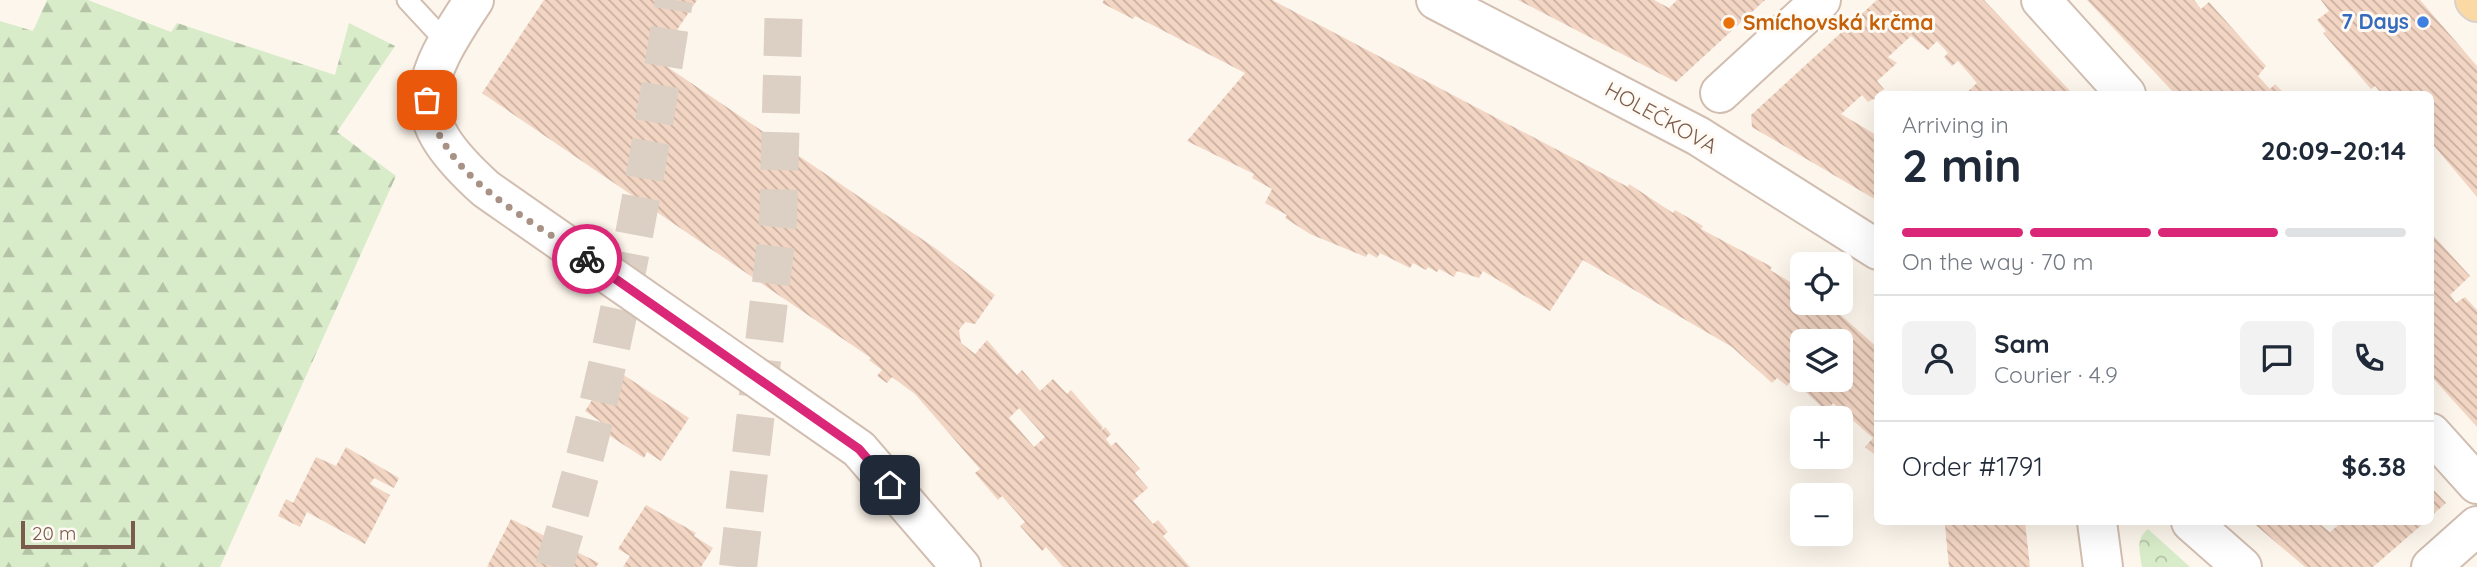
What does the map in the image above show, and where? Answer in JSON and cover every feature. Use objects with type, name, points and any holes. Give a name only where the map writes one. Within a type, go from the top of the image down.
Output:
[{"type":"street","points":[[474,0],[446,41],[430,76],[427,100],[439,138],[457,162],[486,188],[859,449],[961,567]]},
{"type":"street","name":"HOLEČKOVA","points":[[1436,0],[1698,136],[1874,247]]},
{"type":"street","points":[[1720,93],[1821,0]]},
{"type":"street","points":[[2040,0],[2123,91]]},
{"type":"street","points":[[2434,436],[2477,484]]},
{"type":"street","points":[[2098,525],[2103,567]]},
{"type":"street","points":[[2194,525],[2242,567]]},
{"type":"street","points":[[2431,567],[2477,526]]},
{"type":"lane","points":[[407,0],[446,41]]},
{"type":"green space","points":[[47,0],[88,0],[171,32],[177,23],[335,75],[349,23],[395,46],[337,132],[396,176],[220,567],[0,567],[0,21],[33,31]]},
{"type":"green space","points":[[2148,529],[2190,567],[2142,567],[2140,541]]},
{"type":"building","points":[[544,0],[697,0],[657,60],[935,248],[995,295],[975,324],[965,322],[959,330],[961,343],[975,354],[987,340],[1017,375],[1022,370],[1040,391],[1053,379],[1067,394],[1071,390],[1103,427],[1100,432],[1105,427],[1111,434],[1106,439],[1111,446],[1116,442],[1140,469],[1135,473],[1148,488],[1133,501],[1153,524],[1158,520],[1168,532],[1163,536],[1190,567],[1063,567],[1046,547],[1042,551],[1020,526],[1025,522],[1002,496],[998,500],[975,473],[980,469],[915,394],[892,377],[887,383],[877,376],[882,370],[869,360],[871,358],[482,93]],"holes":[[[1019,408],[1045,437],[1034,447],[1009,418]]]},
{"type":"building","points":[[1104,0],[1272,0],[1628,187],[1629,184],[1673,213],[1675,210],[1703,226],[1701,229],[1772,267],[1770,270],[1790,282],[1790,315],[1841,315],[1874,344],[1874,454],[1865,447],[1873,438],[1853,420],[1853,406],[1836,406],[1833,403],[1830,406],[1821,406],[1806,392],[1853,392],[1853,329],[1790,329],[1790,382],[1787,386],[1777,378],[1772,383],[1732,347],[1583,260],[1550,311],[1483,271],[1479,278],[1457,271],[1454,277],[1439,269],[1437,272],[1428,267],[1426,270],[1413,263],[1410,268],[1380,253],[1377,258],[1368,253],[1366,257],[1310,234],[1285,218],[1287,215],[1265,203],[1272,189],[1252,178],[1254,174],[1187,141],[1245,73],[1135,16],[1133,19],[1102,3]]},
{"type":"building","points":[[1518,0],[1654,0],[1669,8],[1677,0],[1765,0],[1676,82]]},
{"type":"building","points":[[1877,0],[1984,0],[2070,91],[1968,91],[1977,83],[1958,61],[1952,66],[1944,57],[1948,53],[1937,41],[1928,50],[1911,36],[1888,57],[1897,63],[1877,81],[1884,89],[1874,91],[1874,99],[1868,102],[1862,95],[1841,114],[1874,134],[1874,199],[1752,127],[1751,115]]},
{"type":"building","points":[[2087,0],[2194,0],[2201,9],[2209,2],[2266,66],[2258,76],[2270,89],[2275,84],[2282,91],[2172,91]]},
{"type":"building","points":[[2321,0],[2420,0],[2477,66],[2477,197],[2434,146],[2434,91],[2379,91],[2375,86],[2371,89],[2323,33],[2326,31],[2317,20],[2329,11]]},
{"type":"building","points":[[2434,236],[2470,276],[2450,295],[2456,303],[2465,297],[2477,310],[2477,427],[2434,379]]},
{"type":"building","points":[[613,368],[689,418],[661,461],[647,452],[644,458],[607,434],[610,428],[585,411]]},
{"type":"building","points":[[346,447],[399,478],[394,488],[374,478],[370,484],[390,495],[365,544],[307,512],[300,527],[278,516],[286,499],[293,503],[316,457],[336,466]]},
{"type":"building","points":[[2434,490],[2446,503],[2434,513]]},
{"type":"building","points":[[646,505],[696,533],[694,536],[713,548],[701,567],[623,567],[630,556],[618,549]]},
{"type":"building","points":[[511,519],[599,563],[596,567],[487,567]]},
{"type":"building","points":[[1945,525],[2025,525],[2030,567],[1949,567]]},
{"type":"building","points":[[2256,525],[2321,525],[2330,532],[2338,525],[2422,525],[2373,567],[2305,567]]},
{"type":"tunnel","points":[[554,567],[593,427],[609,356],[651,143],[674,0]]},
{"type":"tunnel","points":[[738,567],[778,223],[784,0]]},
{"type":"way so far","points":[[427,100],[439,138],[457,162],[486,188],[587,259]]},
{"type":"place","name":"7 Days","points":[[2423,22]]},
{"type":"place","name":"Smíchovská krčma","points":[[1729,23]]},
{"type":"route","points":[[587,259],[859,449],[890,485]]}]
